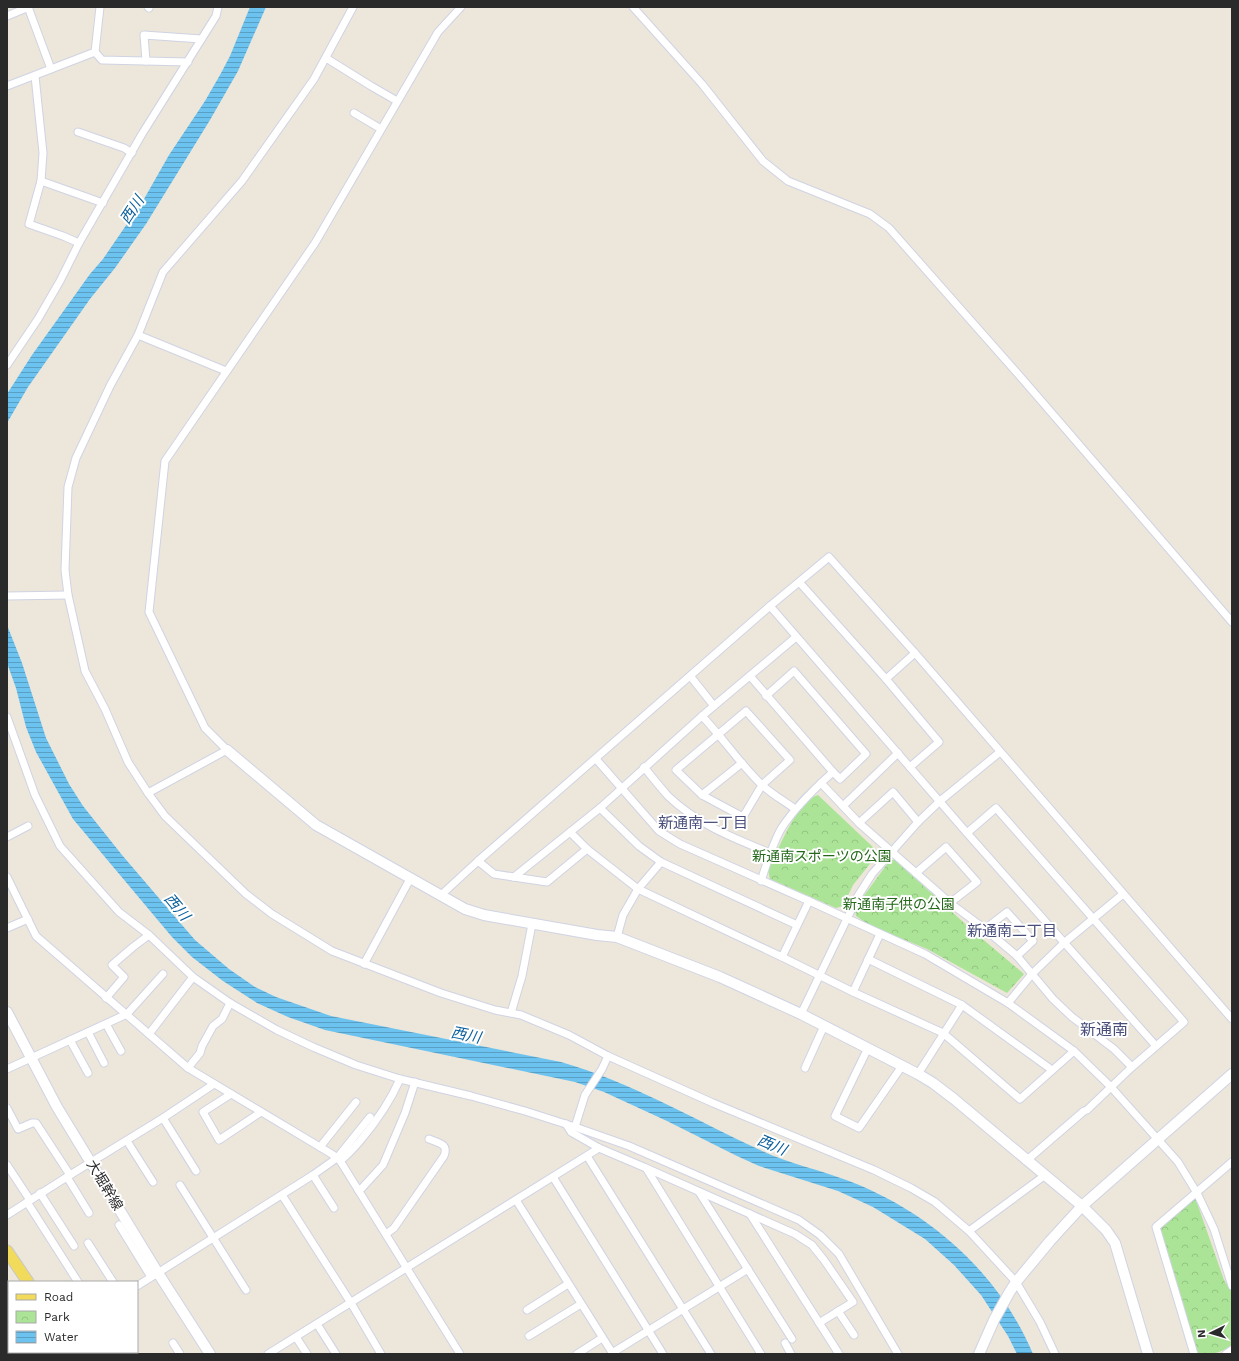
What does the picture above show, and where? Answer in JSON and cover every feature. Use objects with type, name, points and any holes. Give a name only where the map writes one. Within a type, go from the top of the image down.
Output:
[{"type":"main road","points":[[7,1251],[27,1281]]},
{"type":"street","points":[[7,16],[29,7],[51,69]]},
{"type":"street","points":[[94,52],[100,7]]},
{"type":"street","points":[[7,365],[60,281],[79,243],[188,62],[200,39],[216,16],[218,7]]},
{"type":"street","points":[[353,7],[314,79],[242,181],[163,272],[138,335],[110,386],[76,458],[68,487],[65,570],[68,595],[85,671],[105,709],[128,762],[165,816],[246,894],[272,914],[332,951],[441,993],[495,1010],[522,1015],[569,1035],[608,1056],[713,1103],[874,1170],[911,1188],[935,1202],[969,1231],[1016,1282],[1040,1322],[1055,1354]]},
{"type":"street","points":[[461,7],[438,32],[315,243],[165,461],[149,612],[205,728],[227,750],[316,825],[465,909],[484,916],[617,937],[720,977],[801,1014],[933,1083],[1082,1206],[1106,1230],[1115,1243],[1148,1354]]},
{"type":"street","points":[[633,7],[702,84],[763,161],[788,181],[870,214],[889,228],[1026,382],[1232,622]]},
{"type":"street","points":[[146,61],[144,36],[200,39]]},
{"type":"street","points":[[94,52],[102,60],[188,62]]},
{"type":"street","points":[[7,86],[94,52]]},
{"type":"street","points":[[326,58],[365,83],[398,100]]},
{"type":"street","points":[[35,76],[43,153],[42,181],[29,224],[64,236],[79,243]]},
{"type":"street","points":[[354,113],[381,129]]},
{"type":"street","points":[[78,132],[124,148],[132,153]]},
{"type":"street","points":[[42,181],[103,203]]},
{"type":"street","points":[[138,335],[226,371]]},
{"type":"street","points":[[440,896],[478,861],[691,677],[770,606],[800,583],[829,557],[915,653],[1232,1019]]},
{"type":"street","points":[[800,583],[886,679],[939,742],[910,767]]},
{"type":"street","points":[[7,596],[68,595]]},
{"type":"street","points":[[770,606],[967,833],[1156,1046]]},
{"type":"street","points":[[514,877],[600,808],[702,716],[796,637]]},
{"type":"street","points":[[886,679],[915,653]]},
{"type":"street","points":[[750,676],[766,696],[840,779],[866,754],[794,671],[766,696]]},
{"type":"street","points":[[691,677],[714,706]]},
{"type":"street","points":[[746,711],[790,760],[762,784],[744,817],[702,795],[676,770],[718,733],[746,711]]},
{"type":"street","points":[[702,716],[762,784],[795,809]]},
{"type":"street","points":[[7,717],[35,795],[60,846],[119,912],[149,935],[193,977],[230,1003],[277,1030],[356,1065],[400,1079],[471,1096],[575,1127],[629,1146],[799,1220],[820,1235],[839,1254],[898,1354]]},
{"type":"street","points":[[148,793],[227,750]]},
{"type":"street","points":[[801,1014],[858,896],[872,874],[918,822],[940,801],[1000,752]]},
{"type":"street","points":[[843,806],[898,753]]},
{"type":"street","points":[[596,759],[659,831],[680,844],[925,954],[1008,1003],[1074,1051],[1111,1087],[1178,1162],[1197,1193],[1214,1229],[1232,1286]]},
{"type":"street","points":[[702,795],[742,763]]},
{"type":"street","points":[[644,767],[668,796],[696,819],[726,836],[770,853]]},
{"type":"street","points":[[761,881],[770,853],[781,830],[795,809],[833,772]]},
{"type":"street","points":[[821,783],[859,823],[950,903],[985,929],[1016,956],[1053,999],[1072,1017],[1114,1049],[1132,1067]]},
{"type":"street","points":[[859,823],[893,792],[918,822]]},
{"type":"street","points":[[600,808],[639,846],[661,862],[797,925]]},
{"type":"street","points":[[967,833],[996,808],[1184,1022],[1132,1067],[1087,1110],[1026,1160]]},
{"type":"street","points":[[7,837],[28,826]]},
{"type":"street","points":[[570,832],[587,849],[638,889],[819,976],[944,1033],[1020,1099],[1074,1051]]},
{"type":"street","points":[[916,873],[946,848],[977,882],[950,903]]},
{"type":"street","points":[[478,861],[494,874],[547,882],[587,849]]},
{"type":"street","points":[[617,937],[623,915],[638,889],[661,862]]},
{"type":"street","points":[[7,878],[36,936],[188,1068],[339,1159],[460,1354]]},
{"type":"street","points":[[364,964],[410,879]]},
{"type":"street","points":[[1008,1003],[1032,974],[1065,942],[1123,894]]},
{"type":"street","points":[[782,957],[809,901]]},
{"type":"street","points":[[985,929],[1007,912],[1033,941],[1016,956]]},
{"type":"street","points":[[7,928],[28,920]]},
{"type":"street","points":[[511,1013],[522,976],[532,924]]},
{"type":"street","points":[[853,992],[880,934]]},
{"type":"street","points":[[106,998],[124,978],[112,965],[133,946],[149,935]]},
{"type":"street","points":[[868,959],[962,1005],[1052,1070]]},
{"type":"street","points":[[7,1069],[127,1014],[163,974]]},
{"type":"street","points":[[149,1034],[193,977]]},
{"type":"street","points":[[188,1068],[200,1053],[202,1046],[213,1026],[222,1019],[230,1003]]},
{"type":"street","points":[[918,1074],[962,1005]]},
{"type":"street","name":"大堀幹線","points":[[7,1012],[57,1107],[91,1162],[155,1275],[210,1354]]},
{"type":"street","points":[[106,1024],[121,1051]]},
{"type":"street","points":[[805,1068],[824,1026]]},
{"type":"street","points":[[88,1032],[104,1063]]},
{"type":"street","points":[[70,1040],[88,1073]]},
{"type":"street","points":[[868,1048],[835,1116],[859,1128],[902,1066]]},
{"type":"street","points":[[575,1127],[585,1095],[602,1069],[608,1056]]},
{"type":"street","points":[[979,1354],[994,1320],[1009,1293],[1016,1282],[1050,1241],[1082,1206],[1232,1074]]},
{"type":"street","points":[[138,1285],[350,1153],[386,1108],[400,1079]]},
{"type":"street","points":[[358,1190],[362,1188],[382,1165],[405,1113],[415,1082]]},
{"type":"street","points":[[7,1215],[127,1141],[214,1084]]},
{"type":"street","points":[[231,1094],[203,1112],[219,1140],[261,1112]]},
{"type":"street","points":[[320,1147],[356,1102]]},
{"type":"street","points":[[7,1108],[18,1129],[32,1123],[36,1123],[89,1213]]},
{"type":"street","points":[[339,1159],[370,1117]]},
{"type":"street","points":[[163,1118],[196,1171]]},
{"type":"street","points":[[566,1124],[571,1132],[599,1148],[750,1213],[795,1234],[812,1245],[853,1302],[819,1323]]},
{"type":"street","points":[[386,1234],[394,1228],[444,1156],[446,1147],[443,1144],[429,1139]]},
{"type":"street","points":[[127,1141],[153,1182]]},
{"type":"street","points":[[268,1354],[599,1148]]},
{"type":"street","points":[[587,1156],[712,1354]]},
{"type":"street","points":[[1194,1354],[1156,1228],[1232,1162]]},
{"type":"street","points":[[7,1165],[77,1281]]},
{"type":"street","points":[[646,1168],[761,1354]]},
{"type":"street","points":[[313,1175],[334,1208]]},
{"type":"street","points":[[969,1231],[1044,1176]]},
{"type":"street","points":[[553,1177],[663,1354]]},
{"type":"street","points":[[180,1185],[246,1290]]},
{"type":"street","points":[[699,1192],[792,1339]]},
{"type":"street","points":[[40,1194],[74,1246]]},
{"type":"street","points":[[282,1195],[351,1303],[381,1354]]},
{"type":"street","points":[[516,1200],[612,1354],[748,1269]]},
{"type":"street","points":[[750,1213],[839,1354]]},
{"type":"street","points":[[119,1224],[155,1275]]},
{"type":"street","points":[[88,1243],[112,1281]]},
{"type":"street","points":[[527,1310],[568,1284]]},
{"type":"street","points":[[529,1336],[581,1304]]},
{"type":"street","points":[[838,1311],[854,1335]]},
{"type":"street","points":[[317,1324],[336,1354]]},
{"type":"street","points":[[296,1337],[307,1354]]},
{"type":"street","points":[[577,1354],[602,1338]]},
{"type":"street","points":[[173,1343],[180,1354]]},
{"type":"street","points":[[785,1343],[791,1354]]},
{"type":"street","points":[[1226,1354],[1232,1350]]},
{"type":"green space","name":"新通南スポーツの公園","points":[[818,795],[875,849],[877,855],[853,885],[843,906],[836,908],[770,879],[768,870],[796,816],[810,799]]},
{"type":"green space","name":"新通南子供の公園","points":[[890,860],[895,860],[973,931],[1024,974],[1007,993],[927,949],[869,925],[856,916],[855,908]]},
{"type":"green space","points":[[1195,1197],[1224,1280],[1232,1292],[1232,1345],[1212,1354],[1197,1354],[1158,1228]]},
{"type":"water","points":[[250,7],[266,7],[238,71],[210,120],[146,224],[115,268],[90,299],[28,387],[7,423],[7,394],[32,355],[90,274],[103,259],[144,199],[169,155],[205,101],[220,75],[230,56]]},
{"type":"water","points":[[7,625],[22,663],[46,738],[69,784],[83,806],[122,855],[195,940],[229,969],[255,987],[276,997],[331,1016],[561,1062],[587,1070],[662,1102],[771,1155],[827,1173],[879,1194],[934,1228],[959,1249],[981,1272],[1001,1297],[1019,1325],[1033,1354],[1017,1354],[1008,1336],[981,1295],[954,1265],[925,1239],[873,1207],[838,1191],[759,1166],[604,1092],[575,1082],[325,1030],[288,1017],[257,1003],[223,981],[192,957],[172,937],[73,819],[36,752],[26,727],[16,688],[7,663]]},
{"type":"district","name":"新通南一丁目","points":[[703,823]]},
{"type":"district","name":"新通南二丁目","points":[[1012,931]]},
{"type":"district","name":"新通南","points":[[1104,1029]]},
{"type":"water label","name":"西川","points":[[132,210]]},
{"type":"water label","name":"西川","points":[[177,907]]},
{"type":"water label","name":"西川","points":[[466,1035]]},
{"type":"water label","name":"西川","points":[[772,1145]]}]
